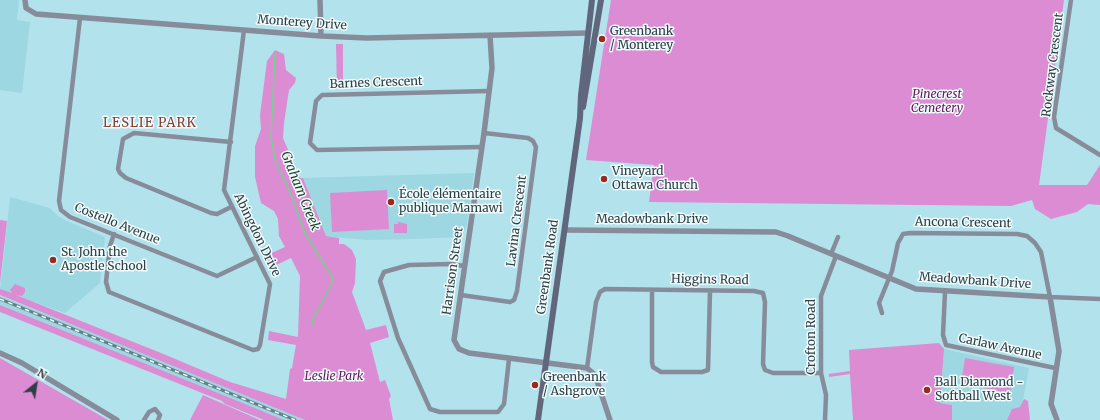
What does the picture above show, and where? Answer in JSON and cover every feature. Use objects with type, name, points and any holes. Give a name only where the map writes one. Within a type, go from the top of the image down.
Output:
[{"type":"main road","name":"Greenbank Road","points":[[538,420],[580,118],[581,95],[592,0]]},
{"type":"main road","name":"Greenbank Road","points":[[580,118],[588,85],[601,0]]},
{"type":"street","name":"Monterey Drive","points":[[25,0],[26,8],[33,13],[80,18],[321,36],[367,38],[588,33]]},
{"type":"street","points":[[320,0],[321,36]]},
{"type":"street","name":"Rockway Crescent","points":[[1071,0],[1054,117],[1056,128],[1100,155]]},
{"type":"street","name":"Costello Avenue","points":[[80,18],[59,201],[60,208],[70,216],[217,276],[257,257]]},
{"type":"street","name":"Abingdon Drive","points":[[114,234],[110,246],[106,282],[109,292],[253,350],[258,349],[260,345],[270,284],[224,190],[244,30]]},
{"type":"street","name":"Harrison Street","points":[[490,35],[492,68],[484,134],[454,340],[459,349],[469,353],[587,368]]},
{"type":"street","name":"Barnes Crescent","points":[[482,147],[317,150],[310,143],[316,101],[322,95],[489,91]]},
{"type":"street","points":[[231,142],[134,134],[123,139],[118,168],[120,173],[126,178],[211,213],[217,214],[231,207]]},
{"type":"street","name":"Lavina Crescent","points":[[461,296],[510,302],[514,300],[517,291],[536,147],[533,140],[528,138],[484,134]]},
{"type":"street","name":"Meadowbank Drive","points":[[565,230],[776,232],[916,290],[1050,298],[1100,299]]},
{"type":"street","name":"Ancona Crescent","points":[[889,278],[898,243],[902,234],[1016,234],[1027,236],[1035,243],[1041,252],[1050,298]]},
{"type":"street","points":[[833,255],[838,237]]},
{"type":"street","name":"Crofton Road","points":[[825,420],[826,395],[821,373],[821,296],[833,255]]},
{"type":"street","points":[[464,266],[451,264],[410,265],[384,272],[380,281],[398,338],[430,409],[440,412],[498,412],[504,404],[509,359]]},
{"type":"street","points":[[882,313],[879,303],[889,278]]},
{"type":"street","name":"Higgins Road","points":[[587,368],[596,302],[600,292],[605,289],[754,291],[763,293],[765,302],[763,364],[766,370],[773,373],[821,373]]},
{"type":"street","points":[[652,290],[652,362],[653,367],[661,372],[702,372],[708,370],[710,291]]},
{"type":"street","name":"Carlaw Avenue","points":[[945,292],[943,335],[946,345],[1056,368]]},
{"type":"street","points":[[1050,298],[1058,340],[1051,404],[1057,420]]},
{"type":"street","points":[[0,354],[22,363],[117,420]]},
{"type":"street","points":[[587,368],[595,374],[610,420]]},
{"type":"street","points":[[144,420],[149,412],[155,409],[160,415],[158,420]]},
{"type":"shaded area","points":[[0,0],[19,0],[17,20],[30,22],[22,93],[0,90]]},
{"type":"shaded area","name":"École élémentaire publique Mamawi","points":[[474,173],[467,224],[462,237],[412,239],[366,240],[326,236],[303,178]]},
{"type":"shaded area","name":"St. John the Apostle School","points":[[10,197],[50,208],[58,216],[67,221],[105,237],[100,283],[65,313],[0,290]]},
{"type":"shaded area","points":[[0,296],[305,420],[284,420],[0,305]]},
{"type":"shaded area","points":[[944,349],[1029,368],[1020,416],[1021,420],[952,420],[952,405],[940,403]]},
{"type":"green space","name":"Pinecrest Cemetery","points":[[611,0],[1064,0],[1039,185],[1087,185],[1100,165],[1100,205],[1088,204],[1077,212],[1051,219],[1035,209],[1032,200],[1011,206],[649,202],[654,165],[586,160]]},
{"type":"green space","points":[[336,44],[343,44],[343,88],[337,88]]},
{"type":"green space","name":"Leslie Park","points":[[275,50],[284,54],[286,70],[296,78],[295,83],[289,90],[283,138],[300,178],[303,178],[326,236],[339,238],[339,244],[344,244],[352,250],[356,259],[355,283],[352,292],[366,330],[386,325],[389,337],[370,343],[380,382],[385,380],[391,396],[389,399],[393,420],[305,420],[0,295],[0,289],[12,293],[10,290],[15,284],[25,288],[25,292],[22,296],[16,295],[230,382],[286,399],[290,369],[292,368],[296,345],[268,340],[269,331],[298,337],[300,276],[291,258],[270,268],[265,256],[285,247],[279,236],[278,219],[274,211],[261,203],[255,177],[255,146],[261,129],[260,115],[267,61]]},
{"type":"green space","points":[[387,190],[389,229],[332,232],[330,193]]},
{"type":"green space","points":[[0,220],[7,221],[0,283]]},
{"type":"green space","points":[[398,222],[407,224],[407,233],[394,233],[394,224],[398,224]]},
{"type":"green space","points":[[0,305],[284,420],[264,420],[225,404],[222,401],[0,312]]},
{"type":"green space","points":[[939,343],[944,349],[940,403],[952,405],[952,420],[853,420],[850,374],[829,377],[829,374],[850,371],[849,350]]},
{"type":"green space","points":[[0,358],[108,420],[0,420]]},
{"type":"green space","points":[[965,358],[1014,367],[1010,393],[961,384]]},
{"type":"green space","points":[[203,395],[237,410],[260,420],[190,420]]},
{"type":"green space","points":[[1024,399],[1028,401],[1030,420],[1007,420],[1012,409],[1020,407]]},
{"type":"waterway","name":"Graham Creek","points":[[275,53],[271,137],[276,163],[290,192],[305,233],[332,277],[332,283],[313,319],[312,325]]},
{"type":"railway","points":[[0,299],[295,420]]},
{"type":"place","name":"Greenbank / Monterey","points":[[602,39]]},
{"type":"place","name":"Vineyard Ottawa Church","points":[[604,179]]},
{"type":"place","name":"École élémentaire publique Mamawi","points":[[391,202]]},
{"type":"place","name":"St. John the Apostle School","points":[[53,260]]},
{"type":"place","name":"Greenbank / Ashgrove","points":[[535,385]]},
{"type":"place","name":"Ball Diamond - Softball West","points":[[927,390]]},
{"type":"district","name":"LESLIE PARK","points":[[150,123]]}]
